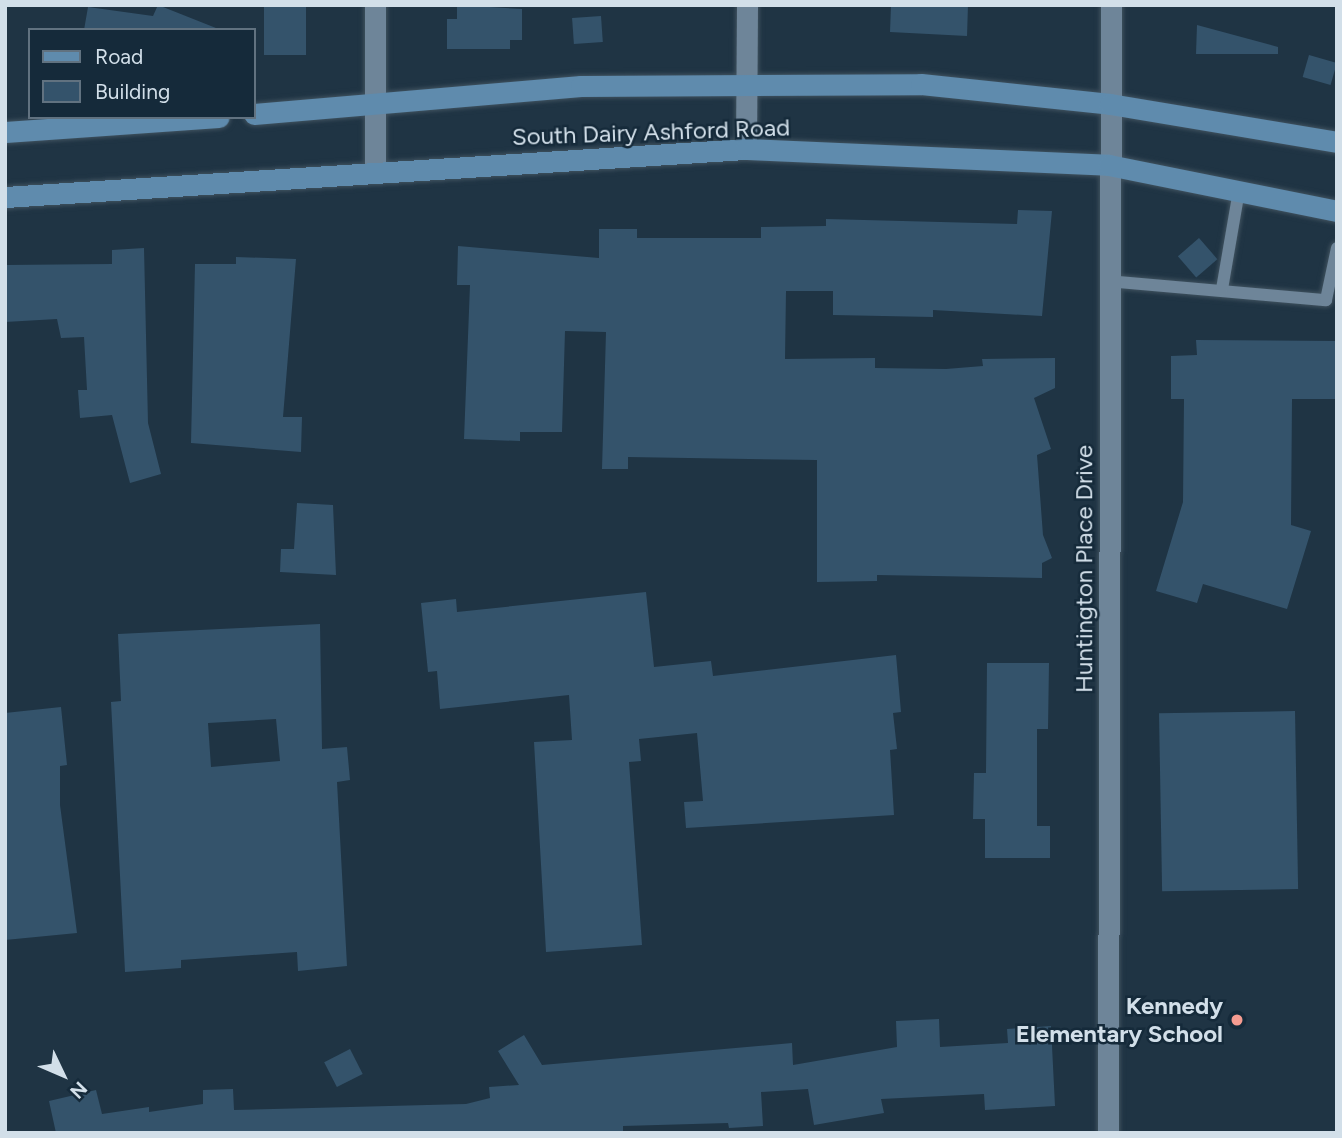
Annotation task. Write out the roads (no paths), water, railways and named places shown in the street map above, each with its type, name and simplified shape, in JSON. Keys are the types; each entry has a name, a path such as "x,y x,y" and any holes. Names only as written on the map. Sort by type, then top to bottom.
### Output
{"main road":[{"name":"South Dairy Ashford Road","path":"256,114 375,101 581,86 921,83 1110,104 1337,142"},
{"path":"5,132 190,119"},
{"name":"South Dairy Ashford Road","path":"5,197 746,149 1109,165 1337,211"}],"street":[{"path":"375,5 375,171"},
{"path":"746,149 747,5"},
{"name":"Huntington Place Drive","path":"1108,1133 1107,281 1111,5"}],"lane":[{"path":"1222,289 1239,191"},
{"path":"1107,281 1326,300 1337,248"}],"place":[{"name":"Kennedy Elementary School","path":"1237,1020"}]}
